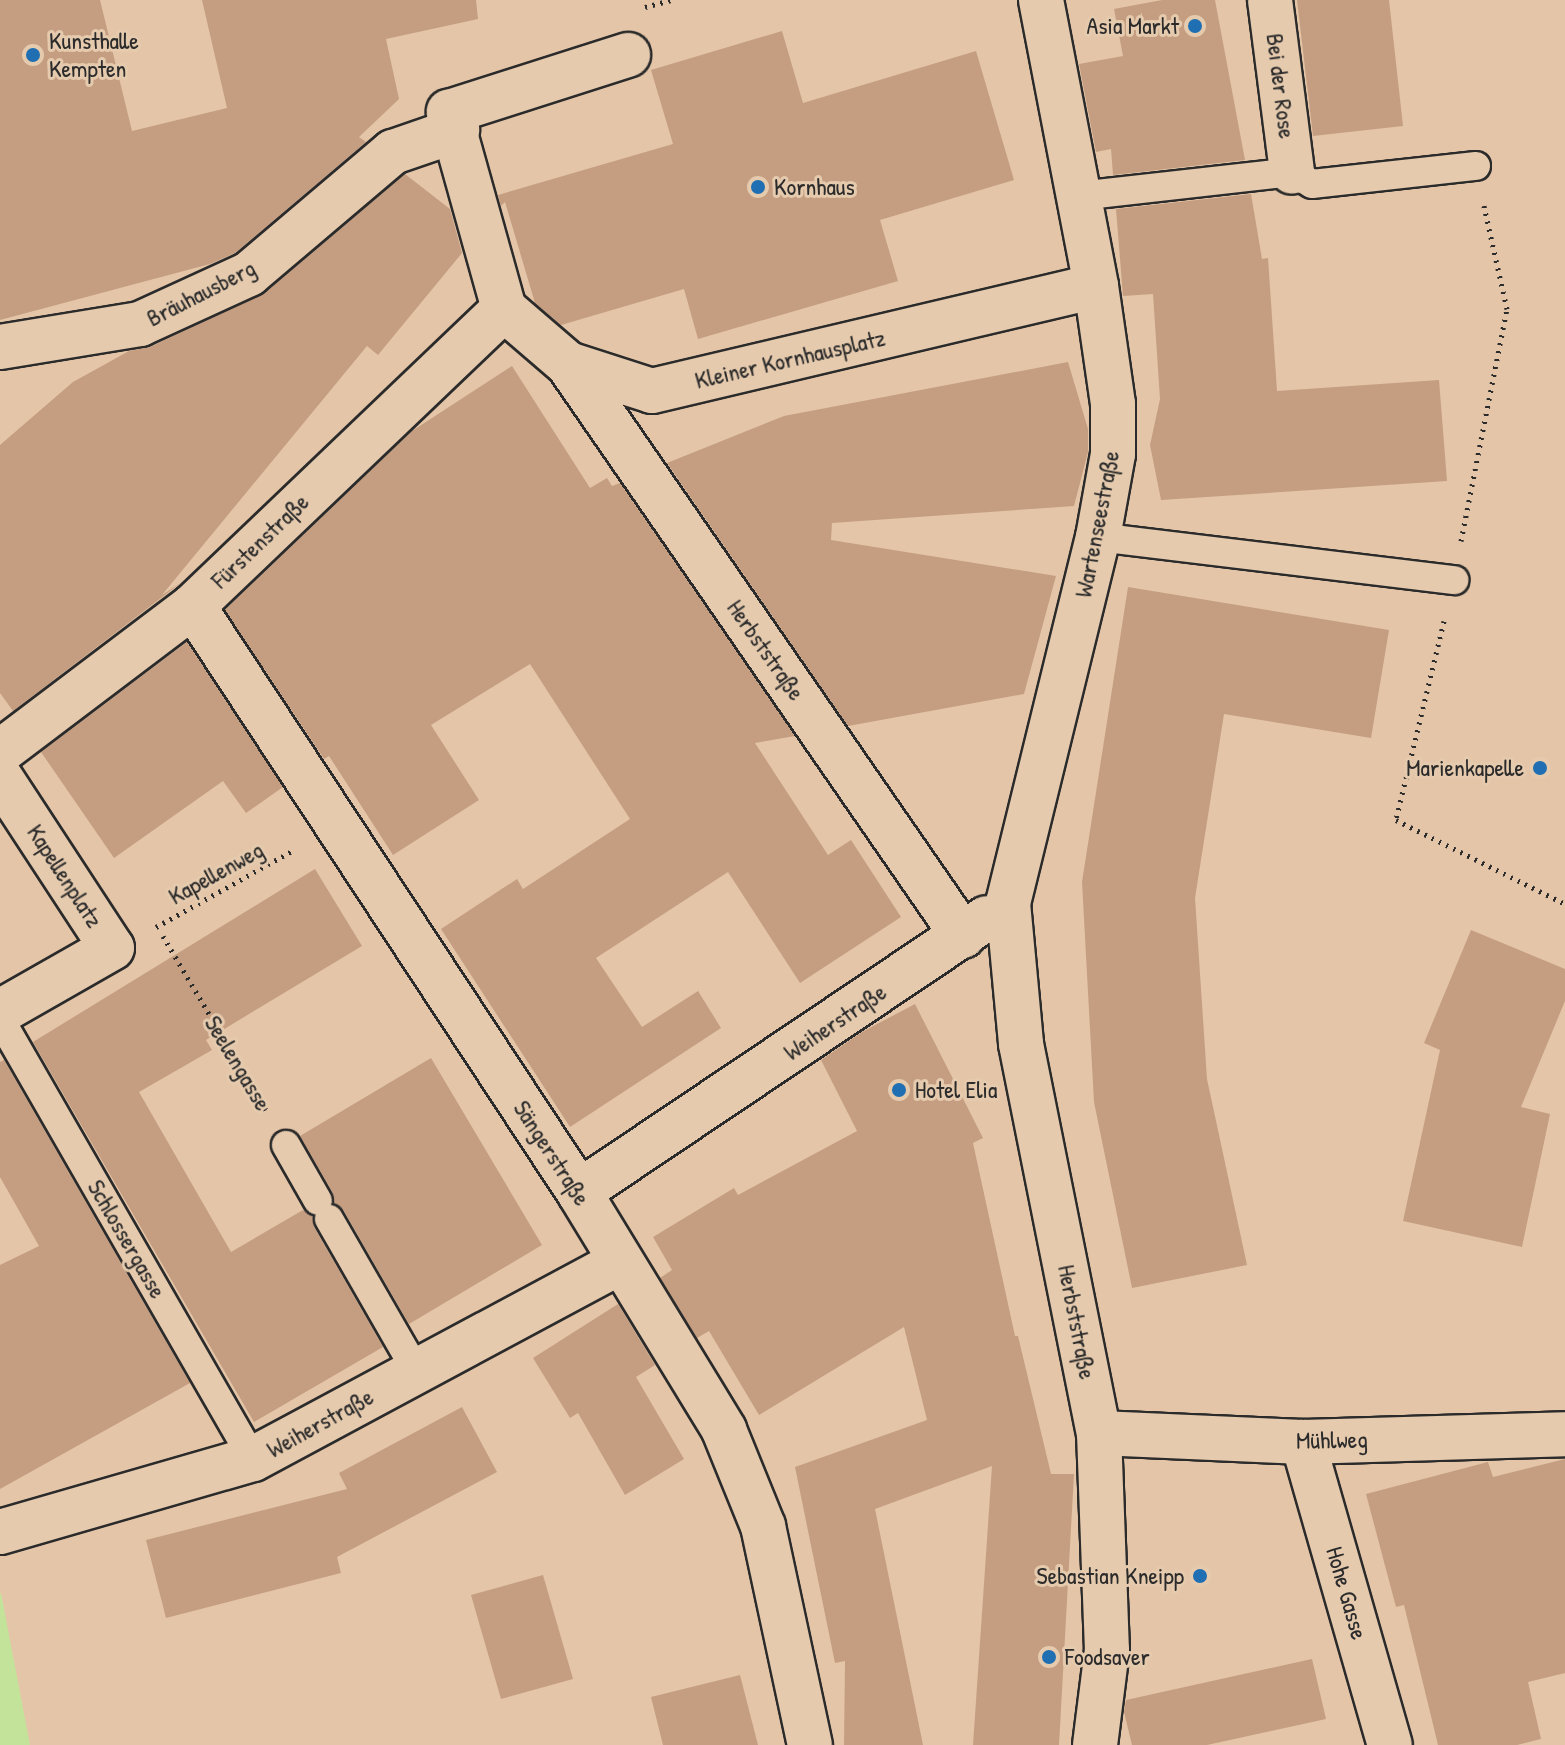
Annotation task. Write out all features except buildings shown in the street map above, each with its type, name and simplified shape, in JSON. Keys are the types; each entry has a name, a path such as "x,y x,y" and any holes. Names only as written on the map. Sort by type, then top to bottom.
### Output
{"street":[{"name":"Wartenseestraße","path":"1008,903 1098,537 1113,454 1113,404 1096,286 1041,0"},
{"name":"Bei der Rose","path":"1270,0 1292,172"},
{"path":"504,309 457,130 449,112 628,55"},
{"name":"Bräuhausberg","path":"0,347 140,324 249,274 393,152 457,130"},
{"name":"Kleiner Kornhausplatz","path":"504,309 568,364 652,391 1096,286"},
{"name":"Fürstenstraße","path":"0,752 193,606 504,309"},
{"name":"Herbststraße","path":"568,364 963,936"},
{"name":"Sängerstraße","path":"193,606 335,826 579,1192 619,1263 724,1430 763,1526 810,1745"},
{"name":"Kapellenplatz","path":"0,777 112,948 0,1012"},
{"name":"Herbststraße","path":"1008,903 1021,1044 1099,1433 1107,1650 1095,1745"},
{"name":"Weiherstraße","path":"579,1192 1008,903"},
{"name":"Weiherstraße","path":"0,1532 253,1459 619,1263"},
{"name":"Mühlweg","path":"1099,1433 1303,1442 1565,1434"},
{"name":"Hohe Gasse","path":"1303,1442 1390,1745"}],"lane":[{"path":"1079,196 1292,172 1312,184 1476,166"},
{"path":"1098,537 1454,580"},
{"name":"Schlossergasse","path":"0,1019 253,1459"},
{"path":"286,1145 416,1370"}],"path":[{"name":"Kapellenweg","path":"112,948 335,826"},
{"name":"Seelengasse","path":"157,926 286,1145"}],"green space":[{"path":"1,1593 30,1745 0,1745"}],"place":[{"name":"Asia Markt","path":"1195,26"},
{"name":"Kunsthalle Kempten","path":"33,55"},
{"name":"Kornhaus","path":"758,187"},
{"name":"Marienkapelle","path":"1540,768"},
{"name":"Hotel Elia","path":"899,1090"},
{"name":"Sebastian Kneipp","path":"1200,1576"},
{"name":"Foodsaver","path":"1049,1657"}]}
